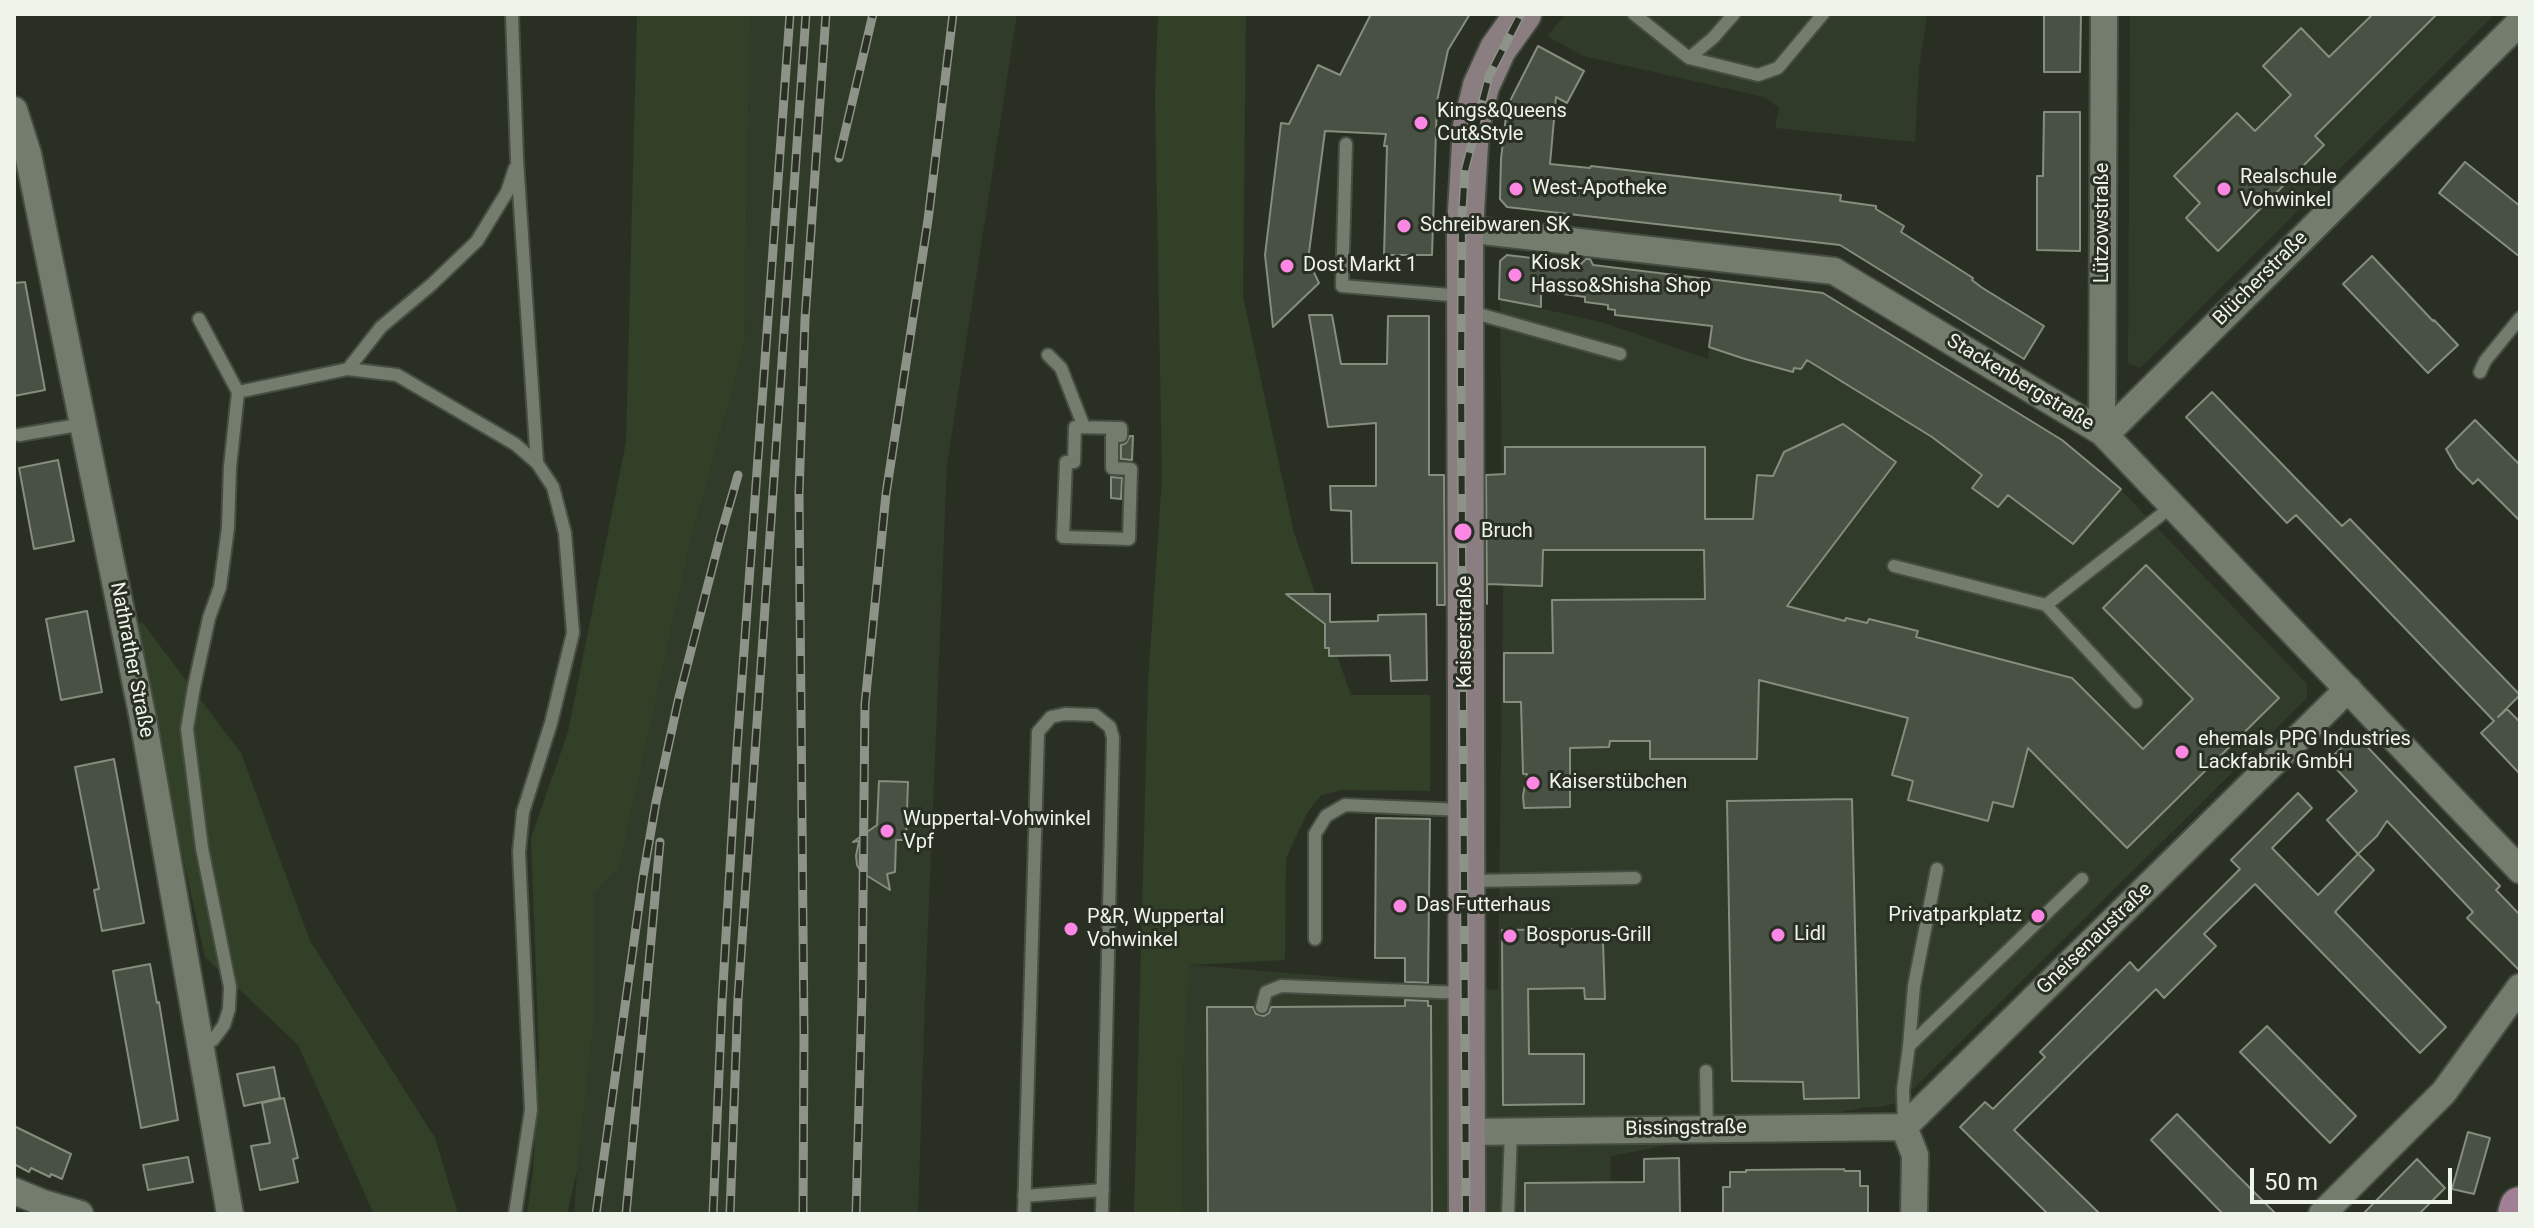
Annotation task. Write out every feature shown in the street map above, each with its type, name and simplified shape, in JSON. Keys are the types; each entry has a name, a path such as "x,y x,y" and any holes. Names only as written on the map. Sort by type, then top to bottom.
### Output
{"main road":[{"name":"Kaiserstraße","path":"1467,1214 1465,229 1471,127 1481,86 1498,49 1523,14"},
{"path":"2518,1214 2520,1207"}],"street":[{"name":"Lützowstraße","path":"2104,14 2104,434"},
{"name":"Blücherstraße","path":"2104,434 2520,22"},
{"name":"Nathrather Straße","path":"14,110 28,154 143,719 200,1044 225,1213"},
{"name":"Stackenbergstraße","path":"1465,229 1834,271 2104,434 2516,862"},
{"name":"Gneisenaustraße","path":"1904,1127 2348,689"},
{"path":"2322,1214 2444,1092 2520,987"},
{"name":"Bissingstraße","path":"1467,1132 1904,1127"},
{"path":"1904,1127 1915,1155 1914,1214"},
{"path":"14,1191 80,1214"}],"lane":[{"path":"512,14 517,160 537,463"},
{"path":"1634,14 1689,58 1758,75 1778,68 1823,14"},
{"path":"1689,58 1713,38 1734,14"},
{"path":"1346,144 1342,286 1465,303 1620,354"},
{"path":"348,369 381,327 477,241 507,192 517,160"},
{"path":"2480,372 2485,361 2520,318"},
{"path":"199,319 238,392 230,467 228,528 220,587 209,618 187,729 202,848 230,987 229,1009 224,1025 213,1040 200,1044"},
{"path":"1048,355 1061,368 1084,427"},
{"path":"238,392 348,369 397,375 515,444 537,463 553,487 565,533 573,633 551,723 523,812 519,852 531,1110 515,1214"},
{"path":"19,435 84,424"},
{"path":"1075,427 1084,427 1121,428 1121,436 1112,436 1112,468 1131,469 1129,539 1063,537 1066,462 1074,462 1075,427"},
{"path":"2046,605 2171,507"},
{"path":"1894,566 2046,605 2136,702"},
{"path":"1024,1214 1038,732 1051,717 1065,714 1095,715 1110,727 1113,738 1102,1214"},
{"path":"1315,939 1315,834 1326,816 1345,805 1466,810"},
{"path":"1904,1127 1903,1090 1914,986 1937,869"},
{"path":"1466,881 1635,878"},
{"path":"1909,1046 2082,879"},
{"path":"1262,1007 1266,992 1281,986 1467,993"},
{"path":"1706,1071 1707,1129"},
{"path":"1508,1214 1511,1131"},
{"path":"1024,1196 1103,1190"}],"shaded area":[{"path":"637,14 750,14 744,347 690,544 619,868 593,894 593,1030 577,1171 567,1214 527,1214 533,1171 539,1057 531,838 568,732 626,442"},
{"path":"750,14 1017,14 947,465 918,1214 574,1214 593,1030 593,894 619,868 690,544 744,347"},
{"path":"1158,14 1246,14 1243,296 1294,533 1351,695 1430,695 1430,791 1342,790 1321,795 1307,813 1286,858 1285,960 1190,965 1184,1052 1182,1214 1134,1214 1148,683 1162,479 1155,95"},
{"path":"1566,14 1927,14 1919,69 1915,142 1775,128 1779,108 1764,97 1583,56 1547,36"},
{"name":"Realschule Vohwinkel","path":"2130,14 2495,14 2140,368 2128,363"},
{"path":"1718,280 1822,292 2063,440 2120,489 2307,684 2307,698 1896,1103 1611,1156 1610,1214 1182,1214 1184,1052 1190,965 1498,990 1503,594 1500,299 1605,323 1708,359"},
{"path":"142,622 241,753 310,941 435,1138 458,1214 374,1214 298,1045 205,957 132,630"}],"building":[{"path":"1371,14 1470,14 1448,50 1437,101 1432,255 1384,255 1386,134 1325,131 1308,260 1319,283 1273,327 1265,255 1281,123 1289,124 1318,65 1340,75"},
{"path":"2044,14 2081,14 2080,72 2044,72"},
{"path":"2373,14 2437,14 2315,136 2324,145 2218,251 2186,218 2200,203 2174,176 2237,113 2255,131 2291,95 2263,66 2301,28 2329,57"},
{"path":"1538,46 1584,71 1567,103 1556,97 1550,164 1841,195 1840,201 1876,206 1876,209 1904,226 1901,232 2044,326 2024,359 1840,245 1507,207 1500,199 1507,107"},
{"path":"2044,112 2080,112 2080,251 2037,250 2037,176 2043,176"},
{"path":"2465,162 2520,206 2520,257 2439,193"},
{"path":"1507,255 1581,264 1590,259 1593,265 1823,293 2062,440 2121,489 2073,544 2008,495 1998,507 1972,488 1982,475 1932,437 1807,360 1801,369 1794,368 1793,372 1745,359 1709,347 1712,326 1615,315 1615,310 1608,309 1608,305 1585,302 1585,297 1541,291 1541,307 1499,299 1500,261"},
{"path":"2372,256 2458,345 2428,373 2343,284"},
{"path":"25,282 45,390 14,396 14,283"},
{"path":"1309,315 1332,315 1341,364 1387,364 1388,316 1429,316 1429,475 1444,475 1445,605 1437,605 1437,563 1352,563 1351,511 1331,510 1330,486 1376,486 1376,423 1328,427"},
{"path":"2212,392 2342,526 2350,519 2520,695 2498,717 2507,709 2520,722 2520,774 2481,733 2494,721 2296,515 2287,523 2186,417"},
{"path":"2475,420 2520,465 2520,521 2478,479 2473,484 2457,468 2446,449"},
{"path":"1843,424 1896,462 1787,606 1845,621 1846,618 1867,623 1869,619 1918,631 1916,637 2072,678 2143,749 2193,699 2103,608 2146,565 2279,698 2127,848 2028,748 2013,807 1993,802 1988,821 1908,800 1913,781 1892,775 1908,718 1759,680 1757,759 1650,759 1650,741 1610,741 1609,747 1570,748 1570,807 1524,808 1527,774 1523,774 1521,702 1504,702 1504,653 1553,653 1552,600 1705,599 1704,550 1543,550 1542,586 1487,584 1487,604 1486,475 1505,474 1505,447 1705,447 1705,519 1753,519 1757,475 1773,476 1784,452"},
{"path":"1133,436 1132,460 1121,459 1121,445"},
{"path":"58,460 74,541 34,549 19,468"},
{"path":"1111,477 1122,478 1121,499 1111,498"},
{"path":"1286,594 1330,594 1330,622 1378,621 1378,615 1426,614 1427,680 1391,681 1390,655 1329,656 1329,648 1325,648 1325,624"},
{"path":"87,611 102,692 61,700 46,619"},
{"path":"2356,735 2500,886 2496,890 2520,915 2520,971 2467,918 2473,912 2387,821 2358,854 2327,820 2357,791 2328,760"},
{"path":"114,759 144,923 102,931 94,890 99,889 75,767"},
{"name":"Wuppertal-Vohwinkel Vpf","path":"879,781 908,782 906,840 896,840 895,872 887,874 890,890 861,872 856,856 859,841 853,842 877,825"},
{"path":"2298,793 2312,808 2272,848 2318,895 2358,854 2374,870 2335,912 2446,1027 2420,1053 2255,884 2204,934 2216,946 2164,998 2156,989 2014,1130 2100,1214 2048,1214 1960,1127 1985,1102 1993,1109 2045,1057 2040,1052 2130,962 2138,971 2240,869 2231,860"},
{"path":"1852,799 1859,1098 1804,1099 1803,1082 1732,1081 1727,801"},
{"path":"1376,818 1430,819 1428,983 1405,982 1405,958 1375,958"},
{"path":"1593,929 1593,942 1603,942 1605,999 1585,999 1584,988 1528,989 1529,1054 1584,1054 1584,1104 1503,1105 1502,930"},
{"path":"150,964 178,1120 141,1128 113,971"},
{"path":"1405,1000 1428,1001 1428,1006 1431,1006 1432,1214 1208,1214 1207,1007 1253,1007 1256,1014 1264,1016 1271,1007 1405,1006"},
{"path":"2267,1026 2356,1116 2330,1143 2240,1052"},
{"path":"274,1067 280,1098 244,1106 237,1074"},
{"path":"284,1098 298,1158 293,1159 298,1182 260,1190 251,1146 270,1143 262,1103"},
{"path":"2177,1114 2276,1214 2223,1214 2151,1140"},
{"path":"14,1126 71,1154 62,1179 31,1168 29,1172 14,1164"},
{"path":"2468,1132 2490,1138 2474,1194 2452,1189"},
{"path":"188,1157 193,1182 148,1190 143,1165"},
{"path":"1679,1158 1680,1214 1525,1214 1525,1183 1644,1182 1644,1159"},
{"path":"2417,1159 2445,1188 2419,1214 2363,1214"},
{"path":"1860,1171 1860,1186 1868,1186 1868,1214 1723,1214 1723,1187 1730,1187 1730,1172"}],"railway":[{"path":"713,1214 737,748 790,14"},
{"path":"730,1214 738,998 806,14"},
{"path":"803,1214 799,493 805,319 826,14"},
{"path":"839,158 873,14"},
{"path":"856,1214 865,704 886,494 928,220 953,14"},
{"path":"1466,1214 1462,217 1465,170 1489,76 1521,14"},
{"path":"596,1214 656,802 679,697 738,475"},
{"path":"626,1214 660,842"}],"place":[{"name":"Kings&Queens Cut&Style","path":"1421,123"},
{"name":"West-Apotheke","path":"1516,189"},
{"name":"Realschule Vohwinkel","path":"2224,189"},
{"name":"Schreibwaren SK","path":"1404,226"},
{"name":"Dost Markt 1","path":"1287,266"},
{"name":"Kiosk Hasso&Shisha Shop","path":"1515,275"},
{"name":"Bruch","path":"1463,532"},
{"name":"ehemals PPG Industries Lackfabrik GmbH","path":"2182,752"},
{"name":"Kaiserstübchen","path":"1533,783"},
{"name":"Wuppertal-Vohwinkel Vpf","path":"887,831"},
{"name":"Das Futterhaus","path":"1400,906"},
{"name":"Privatparkplatz","path":"2038,916"},
{"name":"P&R, Wuppertal Vohwinkel","path":"1071,929"},
{"name":"Lidl","path":"1778,935"},
{"name":"Bosporus-Grill","path":"1510,936"}]}
